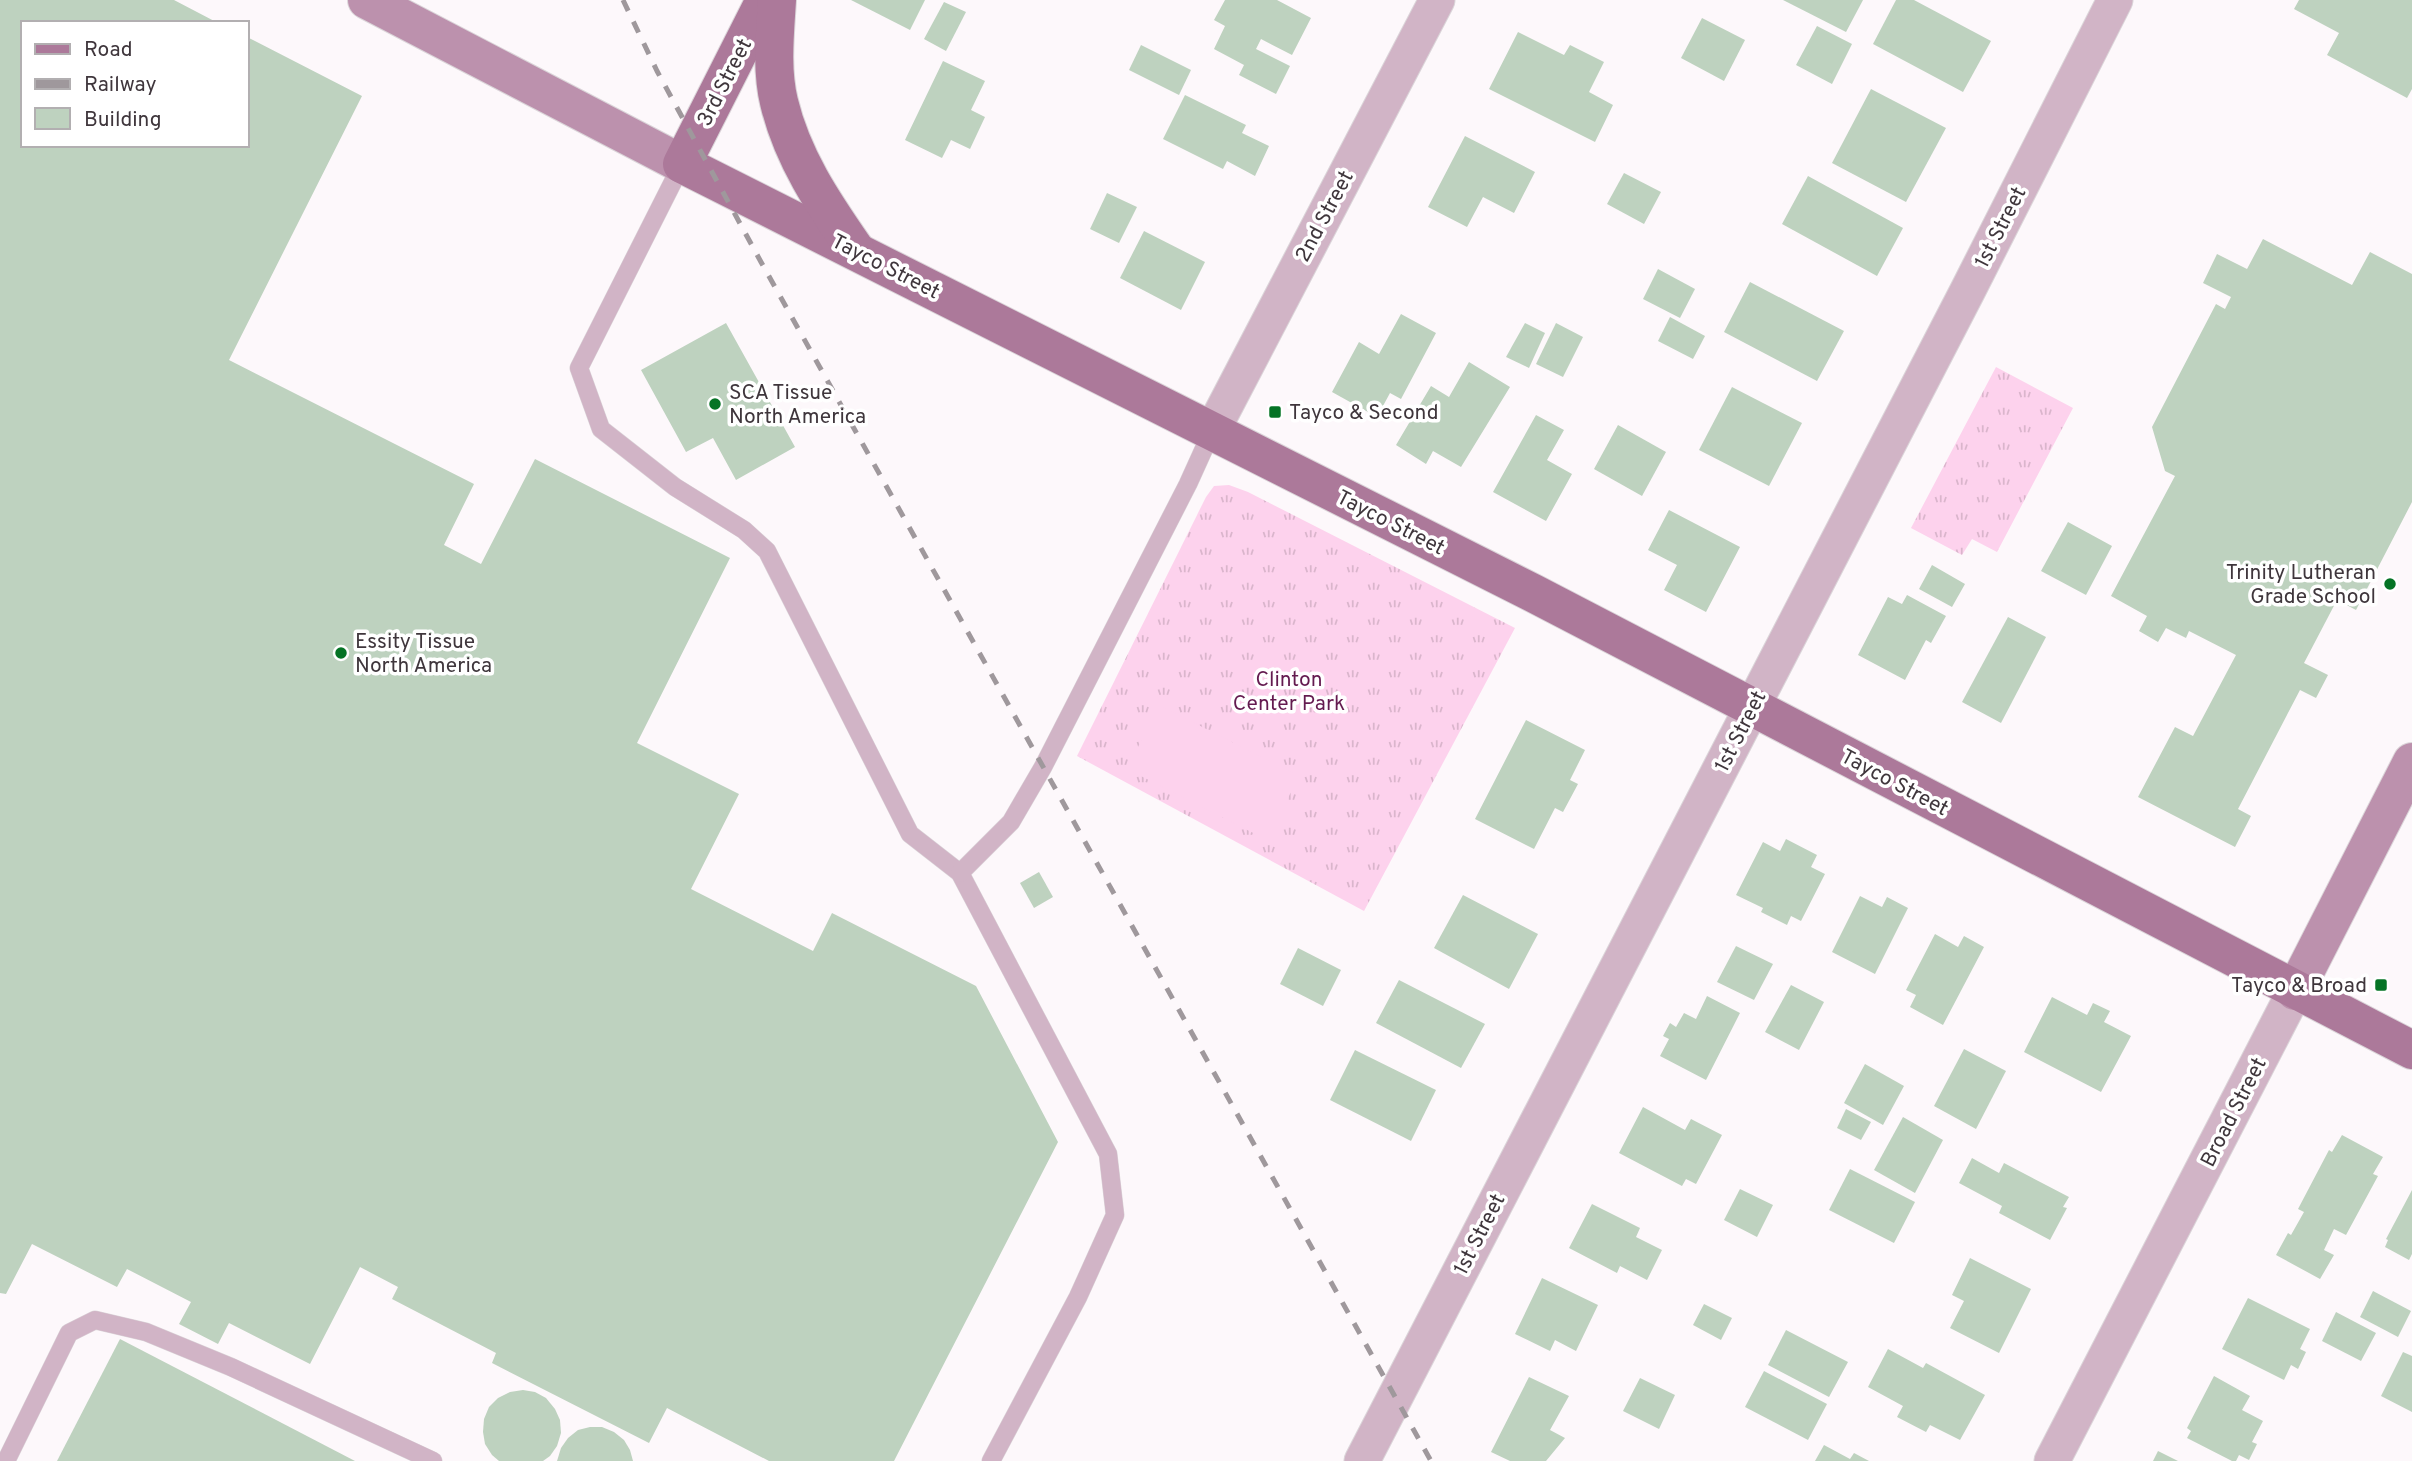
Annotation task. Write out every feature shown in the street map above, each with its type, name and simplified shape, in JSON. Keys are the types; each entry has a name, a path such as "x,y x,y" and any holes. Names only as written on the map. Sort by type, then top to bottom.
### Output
{"main road":[{"name":"3rd Street","path":"682,164 765,0"},
{"path":"778,0 774,48 779,100 794,148 818,195 857,251"},
{"name":"Tayco Street","path":"682,164 1534,593 2412,1050"}],"street":[{"name":"Tayco Street","path":"367,0 682,164"},
{"name":"2nd Street","path":"1212,431 1437,0"},
{"name":"1st Street","path":"1362,1461 2115,0"},
{"name":"Broad Street","path":"2052,1461 2412,762"}],"lane":[{"path":"682,164 579,368 601,429 675,487 744,530 767,551 910,834 960,873 1108,1154 1115,1215 1078,1297 991,1461"},
{"path":"960,873 1011,822 1043,767 1188,484 1212,431"},
{"path":"6,1461 69,1332 95,1320 146,1332 231,1367 433,1461"}],"green space":[{"path":"1996,367 2073,408 1997,552 1972,539 1962,555 1911,528"},
{"name":"Clinton Center Park","path":"1229,485 1248,492 1515,628 1364,911 1077,756 1206,497 1214,486"},
{"path":"1159,705 1299,776 1267,840 1127,769"}],"building":[{"name":"Essity Tissue North America","path":"0,0 174,0 214,21 21,21 21,147 248,147 248,38 362,96 229,360 474,484 444,545 481,564 535,459 730,558 637,743 739,794 691,889 813,951 832,913 976,986 1058,1142 894,1461 769,1461 667,1408 649,1443 492,1363 496,1353 392,1299 398,1287 360,1267 310,1364 229,1323 218,1344 179,1324 191,1302 127,1269 117,1287 32,1244 6,1294 0,1293"},
{"path":"851,0 925,0 910,30"},
{"path":"1225,0 1277,0 1311,18 1292,55 1261,39 1256,49 1290,66 1276,94 1239,75 1244,65 1214,49 1225,26 1214,20"},
{"path":"1783,0 1863,0 1846,32"},
{"path":"1896,0 1914,0 1991,41 1963,92 1873,44"},
{"path":"2299,0 2412,0 2412,89 2407,98 2327,55 2339,33 2294,9"},
{"path":"944,2 966,12 946,51 924,39"},
{"path":"1702,18 1745,40 1724,81 1681,58"},
{"path":"1817,26 1852,44 1832,84 1796,65"},
{"path":"1518,32 1564,55 1570,45 1604,62 1589,92 1613,105 1595,142 1489,89"},
{"path":"1141,45 1191,70 1179,95 1129,70"},
{"path":"943,61 985,81 971,110 985,117 970,149 951,140 942,158 905,140"},
{"path":"1871,89 1946,128 1906,202 1832,163"},
{"path":"1185,95 1246,125 1242,133 1269,146 1255,176 1227,161 1223,169 1163,139"},
{"path":"1465,136 1535,172 1514,213 1483,197 1467,227 1428,207"},
{"path":"1624,173 1661,192 1644,224 1607,204"},
{"path":"1808,176 1903,228 1877,276 1782,224"},
{"path":"1107,193 1137,207 1119,243 1090,229"},
{"path":"1144,231 1205,262 1181,310 1120,278"},
{"path":"2263,239 2352,285 2370,252 2412,274 2412,502 2356,610 2337,600 2304,663 2328,675 2316,698 2300,690 2238,809 2251,816 2235,847 2138,797 2175,727 2193,736 2236,655 2189,631 2186,638 2166,628 2158,642 2139,631 2147,616 2111,596 2175,476 2165,471 2152,427 2216,304 2225,309 2231,297 2203,283 2217,254 2247,269"},
{"path":"1658,269 1695,289 1680,318 1643,299"},
{"path":"1750,282 1844,331 1817,381 1724,332"},
{"path":"1401,314 1436,333 1401,399 1390,393 1377,417 1332,392 1359,342 1379,354"},
{"path":"1670,317 1705,336 1693,359 1658,341"},
{"name":"SCA Tissue North America","path":"726,323 795,447 736,480 713,438 686,452 641,370"},
{"path":"1525,323 1545,333 1529,368 1506,357"},
{"path":"1556,323 1583,337 1563,377 1536,364"},
{"path":"1469,362 1510,387 1461,467 1433,451 1426,464 1396,445 1431,386 1449,397"},
{"path":"1732,387 1802,423 1769,486 1699,450"},
{"path":"1536,415 1564,430 1547,460 1572,474 1546,521 1493,492"},
{"path":"1618,425 1666,452 1642,496 1594,469"},
{"path":"1669,510 1740,547 1706,612 1664,590 1677,565 1648,550"},
{"path":"2068,522 2112,546 2086,595 2041,571"},
{"path":"1932,565 1965,584 1952,607 1919,589"},
{"path":"1907,595 1946,616 1931,643 1926,640 1905,680 1858,655 1888,597 1902,604"},
{"path":"2008,617 2046,637 2001,723 1962,702"},
{"path":"1526,720 1585,750 1570,780 1578,784 1563,812 1555,808 1534,849 1475,819"},
{"path":"1786,839 1817,855 1811,867 1825,874 1801,921 1791,916 1787,925 1761,912 1763,908 1736,895 1763,842 1780,851"},
{"path":"1039,872 1053,897 1034,908 1020,883"},
{"path":"1463,895 1538,934 1509,989 1434,948"},
{"path":"1860,896 1882,907 1887,897 1908,908 1875,974 1832,952"},
{"path":"1935,934 1958,947 1964,936 1984,947 1943,1025 1910,1007 1916,995 1906,990"},
{"path":"1736,946 1773,964 1754,1000 1717,982"},
{"path":"1298,948 1341,970 1323,1006 1280,984"},
{"path":"1399,980 1485,1024 1461,1068 1376,1023"},
{"path":"1791,985 1824,1002 1799,1050 1765,1032"},
{"path":"1707,996 1740,1013 1706,1080 1660,1056 1669,1039 1663,1036 1670,1023 1676,1027 1684,1013 1696,1019"},
{"path":"2052,997 2087,1015 2093,1003 2110,1011 2104,1022 2131,1036 2101,1092 2024,1052"},
{"path":"1964,1049 2006,1071 1976,1129 1934,1106"},
{"path":"1355,1050 1436,1090 1411,1141 1330,1100"},
{"path":"1865,1064 1904,1086 1883,1125 1844,1103"},
{"path":"1643,1107 1685,1130 1691,1119 1722,1135 1696,1184 1686,1179 1682,1186 1619,1153"},
{"path":"1846,1109 1871,1122 1861,1140 1837,1128"},
{"path":"1903,1117 1943,1140 1915,1193 1874,1170"},
{"path":"2342,1135 2383,1157 2373,1174 2378,1176 2346,1235 2334,1229 2324,1250 2334,1255 2320,1279 2276,1255 2304,1212 2298,1209 2329,1150 2332,1152"},
{"path":"1972,1158 1999,1173 2004,1163 2069,1197 2063,1207 2067,1208 2050,1240 1999,1213 2002,1206 1959,1183"},
{"path":"1850,1169 1915,1202 1894,1243 1829,1210"},
{"path":"1740,1189 1773,1205 1757,1237 1724,1220"},
{"path":"2412,1190 2412,1254 2409,1260 2385,1247 2388,1240 2386,1239"},
{"path":"1592,1204 1640,1228 1636,1237 1662,1250 1647,1280 1620,1266 1617,1273 1569,1248"},
{"path":"1970,1258 2031,1289 1999,1353 1950,1328 1964,1301 1952,1295"},
{"path":"1542,1278 1598,1305 1576,1351 1555,1340 1550,1351 1515,1334"},
{"path":"2373,1291 2411,1311 2398,1337 2360,1317"},
{"path":"2248,1298 2310,1329 2300,1349 2306,1352 2298,1369 2291,1365 2284,1380 2222,1349"},
{"path":"1704,1304 1732,1318 1721,1340 1693,1325"},
{"path":"2336,1312 2376,1333 2361,1361 2322,1341"},
{"path":"1786,1330 1848,1362 1829,1397 1768,1365"},
{"path":"120,1339 355,1461 57,1461"},
{"path":"1888,1349 1923,1368 1926,1363 1985,1395 1960,1440 1930,1425 1926,1432 1897,1417 1903,1406 1868,1387"},
{"path":"2403,1352 2412,1356 2412,1412 2381,1396"},
{"path":"1764,1371 1827,1404 1808,1440 1745,1407"},
{"path":"2214,1376 2250,1396 2242,1410 2263,1421 2252,1442 2257,1444 2249,1460 2239,1455 2236,1461 2232,1461 2187,1438 2191,1431 2187,1428"},
{"path":"1529,1377 1569,1396 1550,1430 1565,1438 1546,1461 1510,1461 1491,1452"},
{"path":"1640,1378 1675,1395 1659,1429 1623,1411"},
{"path":"523,1390 546,1398 555,1409 560,1420 561,1433 557,1446 543,1461 499,1461 485,1444 484,1419 489,1407 498,1398"},
{"path":"602,1427 614,1432 624,1440 633,1461 557,1461 568,1438 578,1430"},
{"path":"1824,1445 1850,1459 1854,1453 1869,1461 1815,1461"},
{"path":"2158,1451 2178,1461 2153,1461"}],"railway":[{"path":"623,0 657,71 761,262 1431,1461"}],"place":[{"name":"SCA Tissue North America","path":"715,404"},
{"name":"Tayco & Second","path":"1275,412"},
{"name":"Trinity Lutheran Grade School","path":"2390,584"},
{"name":"Essity Tissue North America","path":"341,653"},
{"name":"Tayco & Broad","path":"2381,985"}]}
